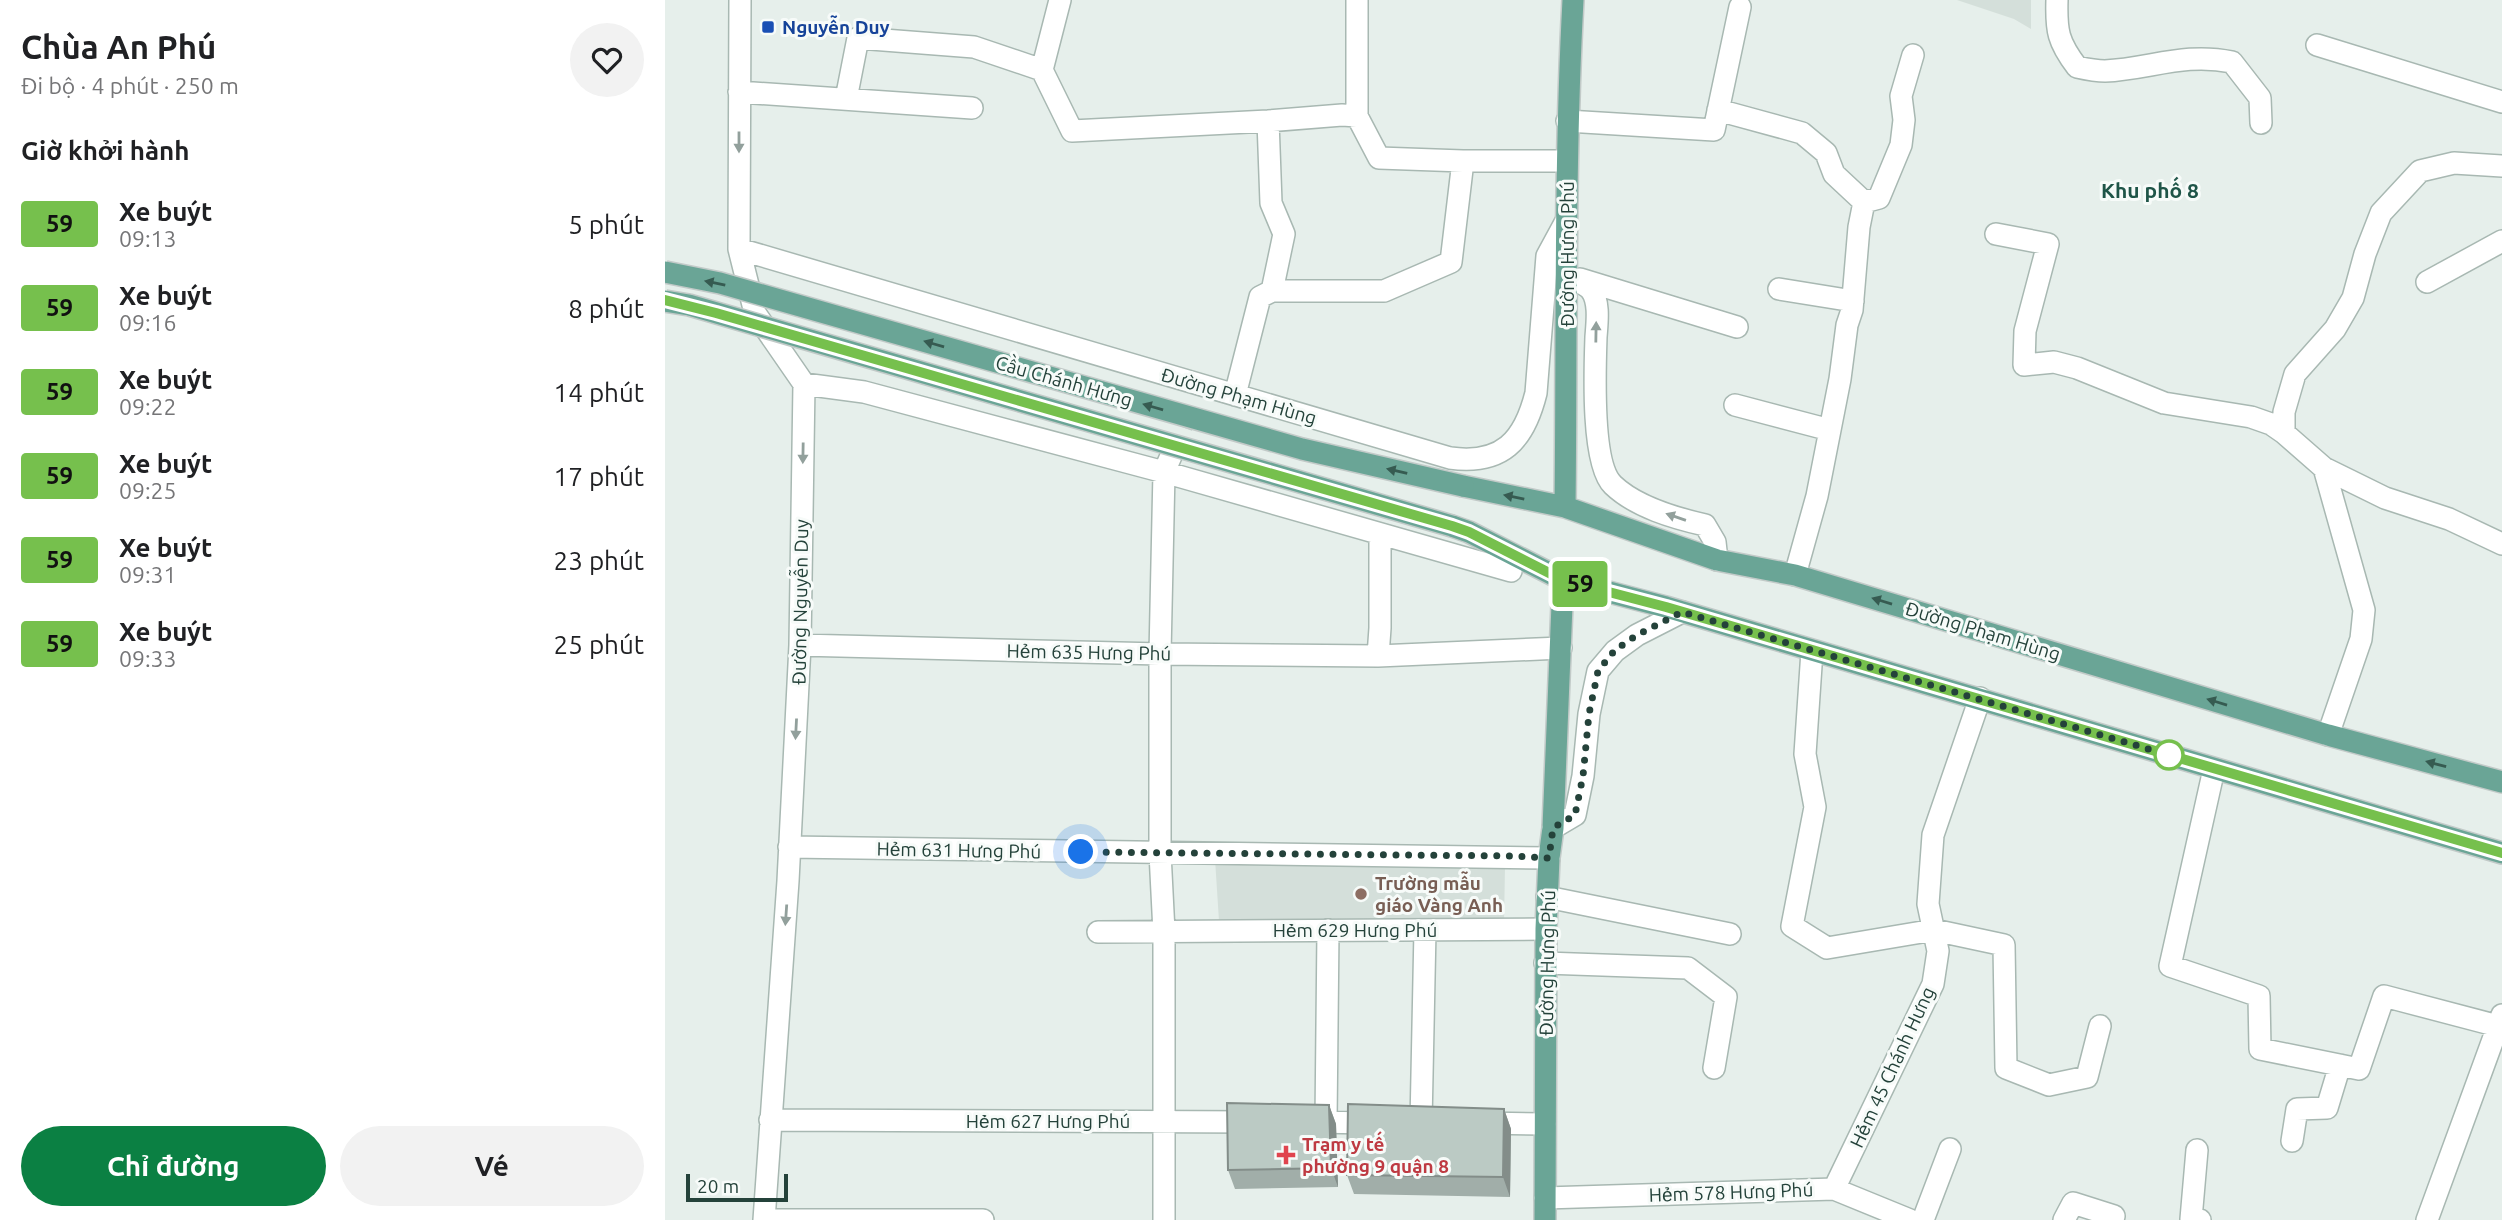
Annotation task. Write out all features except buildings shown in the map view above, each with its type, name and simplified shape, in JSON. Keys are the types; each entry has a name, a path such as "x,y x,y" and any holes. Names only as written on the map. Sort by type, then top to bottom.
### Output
{"main road":[{"name":"Đường Hưng Phú","path":"1565,507 1568,276 1566,161 1573,0"},
{"name":"Cầu Chánh Hưng","path":"665,272 733,287 1302,449 1463,486"},
{"name":"Cầu Chánh Hưng","path":"665,301 689,305 1452,526 1563,580"},
{"name":"Đường Phạm Hùng","path":"1463,486 1565,507 1717,560 1795,575 2328,735 2502,782"},
{"name":"Đường Hưng Phú","path":"1545,1220 1545,963 1563,580"},
{"path":"1563,580 1980,698 2502,853"}],"street":[{"path":"740,0 739,250 755,313 804,384 865,392 1168,464 1380,535 1511,571"},
{"path":"1060,0 1042,70 1072,131 1357,116"},
{"path":"1357,0 1357,116 1378,158 1566,161"},
{"path":"2057,0 2058,31 2062,47 2077,67 2103,71 2210,57 2232,62 2260,98 2261,123"},
{"path":"1567,121 1714,130 1739,7"},
{"path":"846,99 858,38 974,47 1042,70"},
{"path":"2317,45 2502,102"},
{"path":"1718,110 1802,134 1826,153 1833,174 1858,196 1879,198 1901,145 1904,120 1901,96 1913,55"},
{"path":"739,92 972,108"},
{"path":"1268,121 1271,203 1284,234 1272,291"},
{"path":"1234,395 1260,297 1272,291 1384,291 1451,262 1463,161"},
{"path":"2284,433 2284,412 2295,374 2335,329 2353,298 2365,254 2381,213 2420,171 2454,163 2502,166"},
{"path":"1795,575 1817,496 1853,302 1859,227 1858,196"},
{"name":"Đường Phạm Hùng","path":"739,250 1450,458 1465,460 1499,453 1516,441 1532,411 1536,393 1547,256 1566,221"},
{"path":"1996,234 2048,244 2025,331 2024,365 2054,362 2077,368 2164,403 2251,417 2271,424 2324,468 2385,498 2449,519 2502,544"},
{"path":"2427,282 2502,241"},
{"path":"1568,276 1737,327"},
{"path":"1568,276 1591,290 1597,306 1594,403 1602,461 1611,483 1641,503 1681,520 1705,524 1715,542 1717,560"},
{"path":"1779,289 1853,302"},
{"name":"Đường Nguyễn Duy","path":"764,1220 800,645 804,384"},
{"path":"1190,406 1197,384"},
{"path":"1735,405 1830,430"},
{"path":"1164,1220 1160,654 1168,464"},
{"path":"2324,468 2364,610 2361,639 2328,735"},
{"path":"1378,656 1380,535"},
{"path":"1553,828 1575,815 1583,776 1589,714 1598,671 1615,650 1682,612"},
{"name":"Hẻm 635 Hưng Phú","path":"800,645 1160,654 1378,656 1561,648"},
{"path":"1812,651 1805,754 1815,807 1792,926 1827,948 1934,930 2004,945 2006,1068 2049,1085 2087,1077 2100,1026"},
{"name":"Hẻm 45 Chánh Hưng","path":"1834,1189 1933,984 1938,951 1928,904 1933,835 1980,698"},
{"path":"2214,769 2171,966 2259,996 2260,1049 2359,1069 2384,996 2500,1023 2427,1220"},
{"name":"Hẻm 631 Hưng Phú","path":"789,847 1549,858"},
{"path":"1548,897 1730,934"},
{"name":"Hẻm 629 Hưng Phú","path":"1098,932 1546,929"},
{"path":"1326,1122 1328,930"},
{"name":"Hẻm 627 Hưng Phú","path":"770,1120 1428,1123 1425,930"},
{"path":"1545,963 1688,968 1726,997 1714,1068"},
{"path":"2292,1141 2297,1109 2327,1108 2340,1065"},
{"path":"1463,1123 1545,1124"},
{"path":"1923,1220 1950,1149"},
{"path":"2197,1150 2191,1219 2200,1220"},
{"name":"Hẻm 578 Hưng Phú","path":"1545,1198 1834,1189 1879,1214 1910,1220"},
{"path":"2064,1220 2073,1203 2114,1216"},
{"path":"764,1220 983,1220"}],"shaded area":[{"path":"1957,0 2031,0 2031,29 2014,19"},
{"name":"Trường mẫu giáo Vàng Anh","path":"1215,859 1505,866 1504,923 1219,921"}],"tunnel":[{"path":"1171,456 1190,406"}],"bus line":[{"name":"59","path":"665,300 1452,526 1563,580 1980,698 2502,853"}],"place":[{"name":"Nguyễn Duy","path":"768,27"},
{"name":"Trường mẫu giáo Vàng Anh","path":"1361,894"},
{"name":"Trạm y tế phường 9 quận 8","path":"1286,1155"}],"district":[{"name":"Khu phố 8","path":"2150,191"}],"route":[{"path":"1081,852 1549,858 1553,828 1575,815 1583,776 1589,714 1598,671 1615,650 1637,635 1682,612 2169,755"}]}
